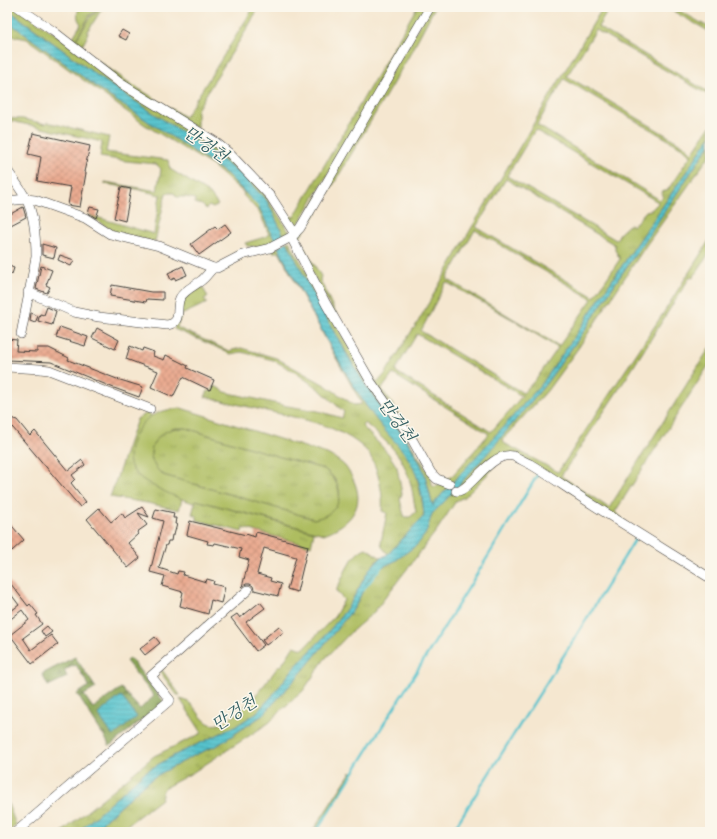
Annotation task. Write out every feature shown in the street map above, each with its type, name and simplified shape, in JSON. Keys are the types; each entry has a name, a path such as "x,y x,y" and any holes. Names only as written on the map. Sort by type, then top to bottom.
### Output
{"street":[{"path":"18,7 53,31 120,83 214,141 229,153 271,197 330,311 371,382 413,441 431,473 437,479 459,492 464,490 482,471 498,460 504,457 515,457 538,469 631,530 710,578"},
{"path":"7,201 26,199 35,200 85,218 110,234 159,246 213,268 217,268 242,255 270,248 291,237 300,228 430,7"},
{"path":"7,170 30,207 36,245 36,257 21,334"},
{"path":"28,292 74,312 99,317 167,326 174,324 177,320 180,297 203,280 213,268"},
{"path":"7,367 40,368 49,370 150,409"},
{"path":"16,832 170,700 151,676 248,590"}],"green space":[{"path":"7,7 16,7 196,131 256,181 290,233 285,238 267,201 243,176 203,146 106,82 10,11"},
{"path":"80,7 98,7 95,12 90,15 73,44 70,42 81,24 78,16"},
{"path":"99,7 103,7 88,31 87,37 80,50 75,44 76,40 91,16 96,13"},
{"path":"254,7 259,7 197,110 197,129 134,90 93,57 131,84 185,117"},
{"path":"417,7 426,7 298,225 294,227 287,215 294,217"},
{"path":"430,7 435,7 409,56 319,209 300,237 300,241 321,276 320,280 339,320 347,330 356,349 377,383 385,374 415,327 472,227 603,7 610,7 598,27 710,93 710,96 596,30 567,76 686,147 692,153 710,126 710,137 541,385 452,484 438,478 433,473 413,439 362,365 294,240 294,237","holes":["564,79 684,149 691,155 667,191 663,191 663,197 660,200 537,125","535,130 658,202 651,210 646,211 633,226 630,224 620,233 616,240 507,176","506,179 615,245 615,250 620,259 594,297 476,227","475,230 592,299 559,346 447,279","446,282 515,321 558,348 537,378 523,393 421,331","417,334 522,396 491,432 395,371","393,374 489,434 453,475 447,479 440,476 431,467 415,438 382,389"]},
{"path":"666,7 673,7 710,28 710,32"},
{"path":"7,21 109,96 227,174 259,207 276,243 259,247 247,246 245,243 265,237 269,234 259,212 243,195 244,193 213,166 145,125 27,39 7,35"},
{"path":"7,118 23,119 46,124 47,122 109,137 106,152 168,160 170,169 210,194 218,205 213,208 209,206 206,209 202,205 195,203 195,199 177,197 174,193 166,193 155,242 115,233 89,215 154,234 160,195 132,188 105,184 105,182 157,191 161,169 156,164 100,157 102,142 7,120"},
{"path":"710,144 710,155 645,247 579,347 547,391 503,439 504,443 558,472 664,312 710,239 710,252 693,278 690,277 627,377 561,476 609,508 710,347 710,363 615,512 628,524 510,454 457,488 545,385 585,330"},
{"path":"289,241 326,306 323,308 325,312 328,311 377,393 431,476 432,485 434,487 440,484 449,487 435,502 433,507 421,464 410,446 362,379 319,306 287,242"},
{"path":"278,247 311,311 361,398 375,418 399,445 410,460 416,472 424,516 388,554 382,547 381,542 387,513 382,511 382,496 379,479 370,455 366,450 345,435 333,429 309,421 205,397 208,391 212,391 215,386 225,392 287,406 318,411 342,418 344,412 321,391 295,372 273,360 242,352 230,354 174,329 181,301 200,283 208,297 204,299 207,303 181,315 178,328 229,351 241,348 276,358 325,385 354,405 362,404 336,358 279,252 273,252 272,250","holes":["365,423 394,450 403,463 410,480 416,512 410,517 405,517 403,512 400,499 402,494 397,467 388,453 362,426"]},
{"path":"181,408 327,454 341,462 349,472 357,489 357,506 353,514 341,526 324,534 196,500 194,503 179,498 152,485 137,475 133,470 129,456 132,441 140,426 151,416","holes":["175,428 186,428 324,469 337,483 339,491 337,505 332,511 324,516 314,519 163,475 152,461 152,448 155,441 166,431"]},
{"path":"149,412 151,416 147,419 132,469 142,479 182,499 179,510 110,497 137,419"},
{"path":"175,428 186,428 324,469 334,479 337,485 339,491 338,504 335,510 327,516 314,519 163,475 152,461 152,448 155,441 160,436 166,431"},
{"path":"501,459 466,496 456,501 437,530 374,612 351,632 324,660 303,691 270,722 192,773 166,787 163,790 161,799 118,832 92,832 154,777 197,754 218,745 263,715 301,673 355,607 367,582 375,572 395,561 418,544 432,514 454,491"},
{"path":"196,500 314,532 311,546 243,528 242,532 197,520 197,516 192,514"},
{"path":"366,548 381,558 375,562 350,604 339,619 293,669 272,696 256,713 236,726 175,755 145,772 78,832 62,832 154,756 202,733 180,699 185,700 193,706 208,723 216,725 226,721 247,704 258,693 279,665 281,666 294,646 303,649 335,616 344,600 336,591 352,560"},
{"path":"75,657 96,688 84,695 93,708 121,688 140,709 154,696 126,661 130,658 164,702 110,746 77,694 89,686 76,665 64,670 67,677 48,686 42,674"},
{"path":"162,670 180,695 177,695 161,673"},
{"path":"351,772 353,772 315,832 312,832"},
{"path":"7,801 16,825 8,832 7,823 10,821 7,813"}],"water":[{"path":"7,9 106,82 203,146 243,176 267,201 285,238 276,243 259,207 227,174 109,96 7,21"},
{"path":"710,137 710,144 585,330 545,385 494,446 432,514 426,533 418,544 395,561 375,572 367,582 355,607 301,673 263,715 218,745 197,754 154,777 92,832 78,832 145,772 175,755 236,726 256,713 272,696 293,669 339,619 350,604 370,568 388,554 424,516 419,482 410,461 366,406 307,304 278,247 287,242 341,345 361,378 414,452 424,473 433,506 541,385"},
{"path":"121,696 137,717 113,736 98,714"}],"building":[{"path":"122,30 129,34 126,40 118,36"},
{"path":"33,133 90,146 84,172 86,173 80,207 68,205 71,187 37,181 41,157 28,154"},
{"path":"121,187 131,189 125,221 114,218"},
{"path":"23,207 26,217 7,227 7,216"},
{"path":"90,207 99,209 96,218 88,213"},
{"path":"225,224 231,232 199,255 191,244 215,226 218,229"},
{"path":"42,244 56,248 54,258 42,255"},
{"path":"60,255 74,260 71,266 58,260"},
{"path":"7,265 14,268 12,274 7,271"},
{"path":"41,266 52,270 46,285 50,287 47,293 36,289"},
{"path":"183,266 187,275 171,280 168,273"},
{"path":"112,285 151,292 163,292 163,300 147,299 146,302 110,296"},
{"path":"47,307 56,311 52,325 38,321 40,314 44,315"},
{"path":"31,313 38,316 35,323 30,321"},
{"path":"60,327 88,337 85,346 56,337"},
{"path":"97,328 119,340 115,349 92,338"},
{"path":"7,339 17,340 16,351 37,352 37,348 49,348 69,358 68,360 117,379 143,387 139,397 51,362 7,360"},
{"path":"130,346 142,351 143,348 154,352 153,356 164,360 166,355 188,366 187,368 214,380 210,390 183,377 173,397 151,387 158,371 126,359"},
{"path":"7,417 17,420 30,436 35,431 68,471 82,460 85,465 72,475 75,479 71,483 86,502 80,507 7,421"},
{"path":"142,507 149,517 138,513 147,525 137,532 138,534 128,543 140,558 128,568 87,519 99,508 111,522 122,513 125,518"},
{"path":"156,509 174,513 173,518 176,518 175,524 177,524 171,541 168,541 166,545 159,568 177,574 178,571 184,572 183,575 206,582 207,579 214,581 213,584 225,587 221,603 211,600 208,614 180,606 183,592 162,586 165,576 150,572 163,521 153,518"},
{"path":"7,520 24,540 12,551 7,544"},
{"path":"190,521 255,537 256,532 308,546 297,592 287,589 296,557 264,548 257,574 271,578 270,581 281,584 278,596 254,590 253,586 250,584 246,584 242,587 249,560 239,557 241,549 215,543 214,545 207,544 208,541 187,535"},
{"path":"7,579 28,606 30,604 38,614 36,615 42,624 23,638 31,650 51,635 58,644 32,664 10,635 29,620 22,610 7,622 7,614 19,605 7,589"},
{"path":"260,602 265,608 246,622 264,645 256,651 231,618 237,614 240,618"},
{"path":"47,626 52,632 45,637 41,631"},
{"path":"279,626 284,632 266,645 262,640"},
{"path":"155,637 160,643 145,655 140,649"}],"waterway":[{"path":"316,832 456,609 538,474"},
{"path":"452,832 636,538"},
{"name":"만겅천","path":"363,590 382,566"}]}
